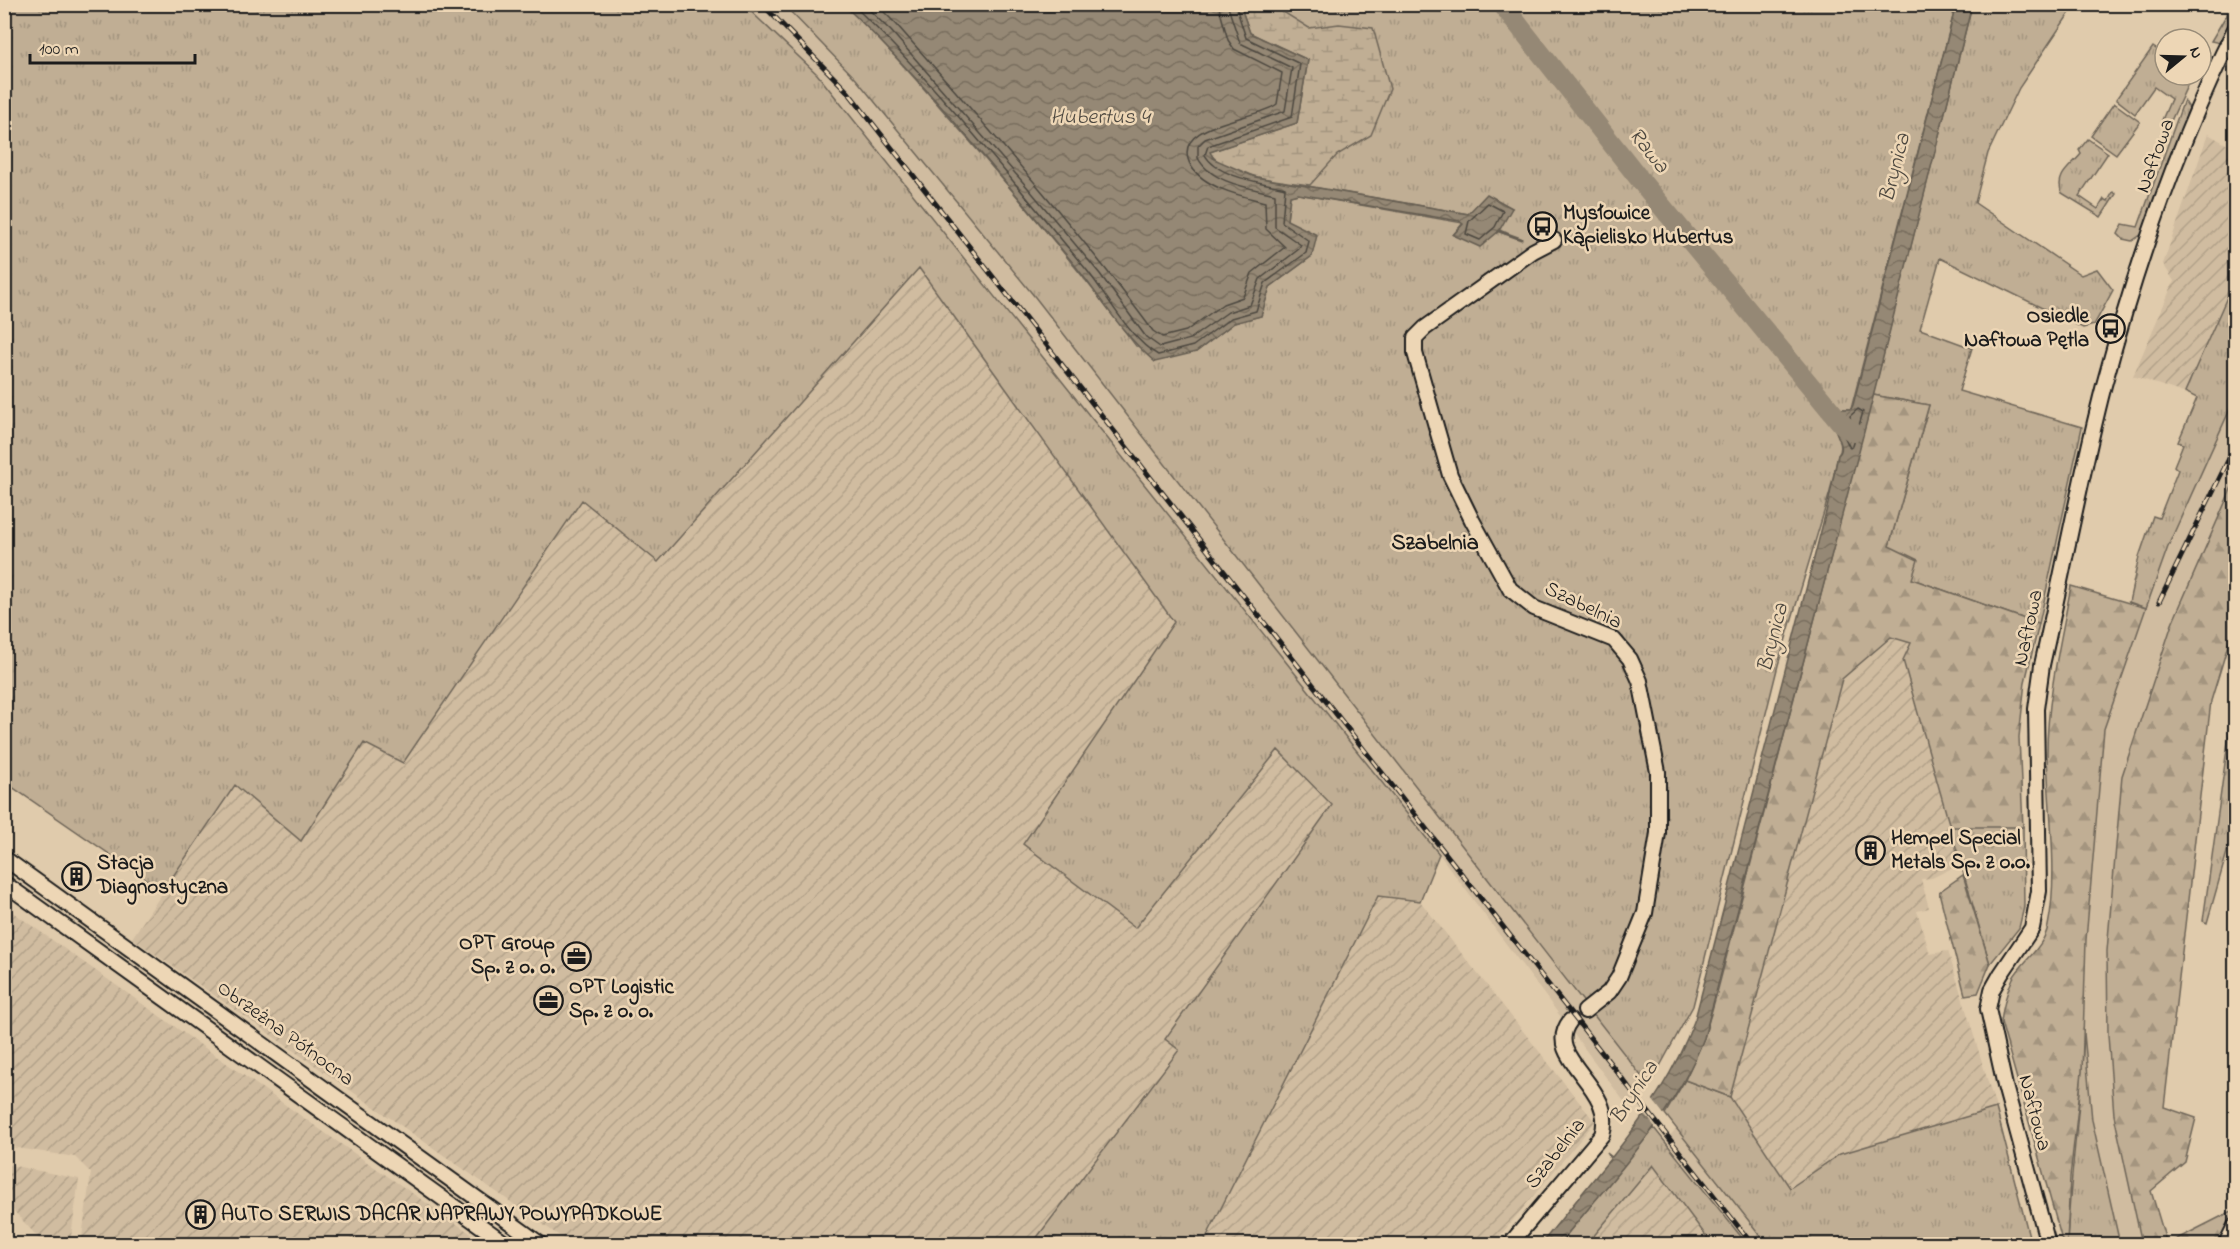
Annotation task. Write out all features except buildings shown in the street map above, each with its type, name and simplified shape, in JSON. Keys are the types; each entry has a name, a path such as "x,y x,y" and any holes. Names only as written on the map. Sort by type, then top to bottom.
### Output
{"street":[{"name":"Naftowa","path":"2048,1245 2005,1086 1988,1009 1992,990 2027,939 2036,915 2039,891 2036,709 2040,676 2104,386 2171,172 2187,129 2235,27"},
{"name":"Szabelnia","path":"1554,240 1533,251 1425,328 1415,338 1415,353 1450,475 1510,589 1534,608 1614,640 1630,659 1640,681 1658,772 1658,833 1645,913 1619,977 1609,992 1585,1011"},
{"name":"Obrzeżna Północna","path":"4,858 540,1245"},
{"name":"Obrzeżna Północna","path":"4,883 506,1245"},
{"name":"Szabelnia","path":"1510,1245 1602,1135 1605,1111 1597,1095 1565,1050 1561,1040 1563,1030 1570,1021"},
{"path":"222,1039 233,1023"},
{"path":"2226,1245 2235,1224"}],"shaded area":[{"path":"744,5 784,5 856,79 1035,297 1649,1086 1644,1087 1633,1100 1626,1104 1439,854 817,74"},
{"path":"2208,134 2235,149 2235,303 2198,398 2133,376 2174,281 2163,264"},
{"path":"919,268 1174,622 1024,844 1135,928 1278,750 1332,805 1165,1039 1179,1050 1032,1244 571,1244 132,938 235,785 365,743 403,763 582,500 658,561"},
{"path":"2235,398 2235,480 2122,776 2107,951 2108,1035 2114,1115 2142,1244 2120,1244 2092,1120 2084,1034 2086,940 2104,729 2169,544"},
{"path":"1891,637 1912,643 1903,660 1960,864 1932,878 1921,879 1929,908 1917,911 1930,954 1948,951 1996,1108 1840,1154 1790,1188 1730,1097 1842,679"},
{"path":"1378,896 1420,901 1595,1122 1493,1244 1203,1244"},
{"path":"4,906 486,1244 81,1244 91,1173 75,1157 5,1146"},
{"path":"1676,1129 1767,1244 1747,1244 1666,1140"},
{"path":"5,1164 79,1179 70,1244 44,1244 13,1210 5,1191"},
{"path":"1653,1165 1712,1244 1587,1244"}],"green space":[{"path":"4,5 744,5 817,74 1439,854 1420,901 1378,896 1203,1244 1032,1244 1179,1050 1165,1039 1332,805 1278,750 1135,928 1023,844 1174,622 919,268 658,562 582,500 403,763 364,743 301,841 235,785 163,891 5,782"},
{"path":"784,5 844,5 907,70 989,164 1075,266 1136,346 1196,352 1234,323 1261,316 1270,287 1312,256 1287,220 1290,196 1298,194 1463,223 1453,235 1512,208 1487,195 1469,214 1255,177 1297,123 1240,5 1500,5 1651,199 1816,398 1838,435 1841,450 1778,665 1693,1006 1649,1086 1035,297 856,79"},
{"path":"1240,5 1277,5 1280,10 1309,28 1339,24 1373,28 1390,89 1371,135 1337,155 1310,185 1241,172 1228,167 1209,152 1297,123 1308,60 1250,33"},
{"path":"1506,5 1956,5 1851,409 1841,409 1821,394 1655,194"},
{"path":"1972,5 2075,5 2019,88 1988,153 1975,203 2081,275 2097,269 2113,290 2094,325 2083,328 1940,258 1920,329 1972,348 1959,391 2082,427 2039,624 1912,579 1889,546 1929,405 1873,395"},
{"path":"2227,14 2229,26 2220,43 2213,41"},
{"path":"2153,47 2154,87 2135,114 2116,99"},
{"path":"2154,87 2186,87 2169,125 2162,120 2171,99"},
{"path":"2184,100 2189,108 2145,232 2132,241 2123,239 2118,234 2123,224 2138,227"},
{"path":"2114,103 2140,122 2116,154 2091,136"},
{"path":"2088,139 2108,153 2079,196 2098,209 2104,199 2108,201 2113,192 2116,194 2101,217 2062,193 2060,187 2062,176 2081,154 2079,150"},
{"path":"2235,279 2235,398 2169,544 2146,608 2129,602 2139,557 2153,516 2159,518 2178,470 2174,466 2183,444 2178,442 2197,398 2185,392"},
{"path":"1873,395 1929,405 1889,546 1918,560 1912,579 2039,624 2025,682 2019,737 2023,827 1950,827 1903,660 1911,643 1891,637 1842,679 1730,1097 1685,1080 1704,1038 1718,989"},
{"path":"2235,480 2235,622 2211,701 2164,1107 2196,1118 2185,1162 2151,1191 2167,1244 2142,1244 2114,1115 2108,1035 2107,951 2122,776 2172,624"},
{"path":"2071,586 2146,608 2104,729 2086,940 2082,1072 2070,1177 2067,1244 2063,1244 2001,1022 2008,989 2013,978 2038,947 2048,926 2053,884 2047,753 2049,711"},
{"path":"2231,720 2236,720 2235,742 2233,742 2229,758 2235,760 2235,841 2231,841 2229,845 2207,923 2203,921"},
{"path":"1965,825 2023,827 2024,907 2019,928 1990,964 1950,827"},
{"path":"1963,875 1990,964 1978,993 1965,995 1939,892"},
{"path":"2084,1033 2092,1120 2120,1244 2067,1244"},
{"path":"1685,1080 1730,1097 1790,1188 1840,1154 1996,1108 2031,1244 1767,1244 1665,1114"},
{"path":"1654,1128 1747,1244 1712,1244 1653,1165 1587,1244 1559,1244"},
{"path":"2234,1210 2235,1244 2167,1244"}],"water":[{"name":"Hubertus 4","path":"844,5 1240,5 1250,33 1308,60 1297,123 1210,152 1214,159 1255,177 1468,214 1487,194 1512,208 1499,231 1480,247 1453,235 1463,224 1459,221 1298,194 1290,196 1287,220 1317,235 1312,256 1270,287 1261,316 1234,323 1196,352 1155,362 1142,351 1120,325 1079,270 959,128 903,65"},
{"path":"1956,5 1972,5 1869,413 1704,1038 1676,1095 1640,1146 1559,1244 1541,1244 1610,1159 1608,1154 1612,1157 1648,1108 1679,1057 1695,1019 1841,450 1841,443 1835,429 1846,427 1841,409 1851,409 1853,405"}],"pier":[{"path":"1652,1099 1666,1117 1657,1129 1643,1112"}],"waterway":[{"name":"Rawa","path":"1502,4 1645,186 1842,424 1853,432"},
{"name":"Rawa","path":"1659,212 1663,208"},
{"path":"1499,231 1521,239"}],"railway":[{"path":"762,4 848,92 1752,1244"},
{"path":"2159,602 2236,444"}],"place":[{"name":"Mysłowice Kąpielisko Hubertus","path":"1542,226"},
{"name":"Osiedle Naftowa Pętla","path":"2110,329"},
{"name":"Hempel Special Metals Sp. z o.o.","path":"1870,851"},
{"name":"Stacja Diagnostyczna","path":"76,876"},
{"name":"OPT Group Sp. z o. o.","path":"576,956"},
{"name":"OPT Logistic Sp. z o. o.","path":"548,1000"},
{"name":"AUTO SERWIS DACAR NAPRAWY POWYPADKOWE","path":"200,1215"}],"district":[{"name":"Szabelnia","path":"1435,544"}],"water label":[{"name":"Brynica","path":"1896,168"},
{"name":"Brynica","path":"1774,638"},
{"name":"Brynica","path":"1635,1093"}]}
